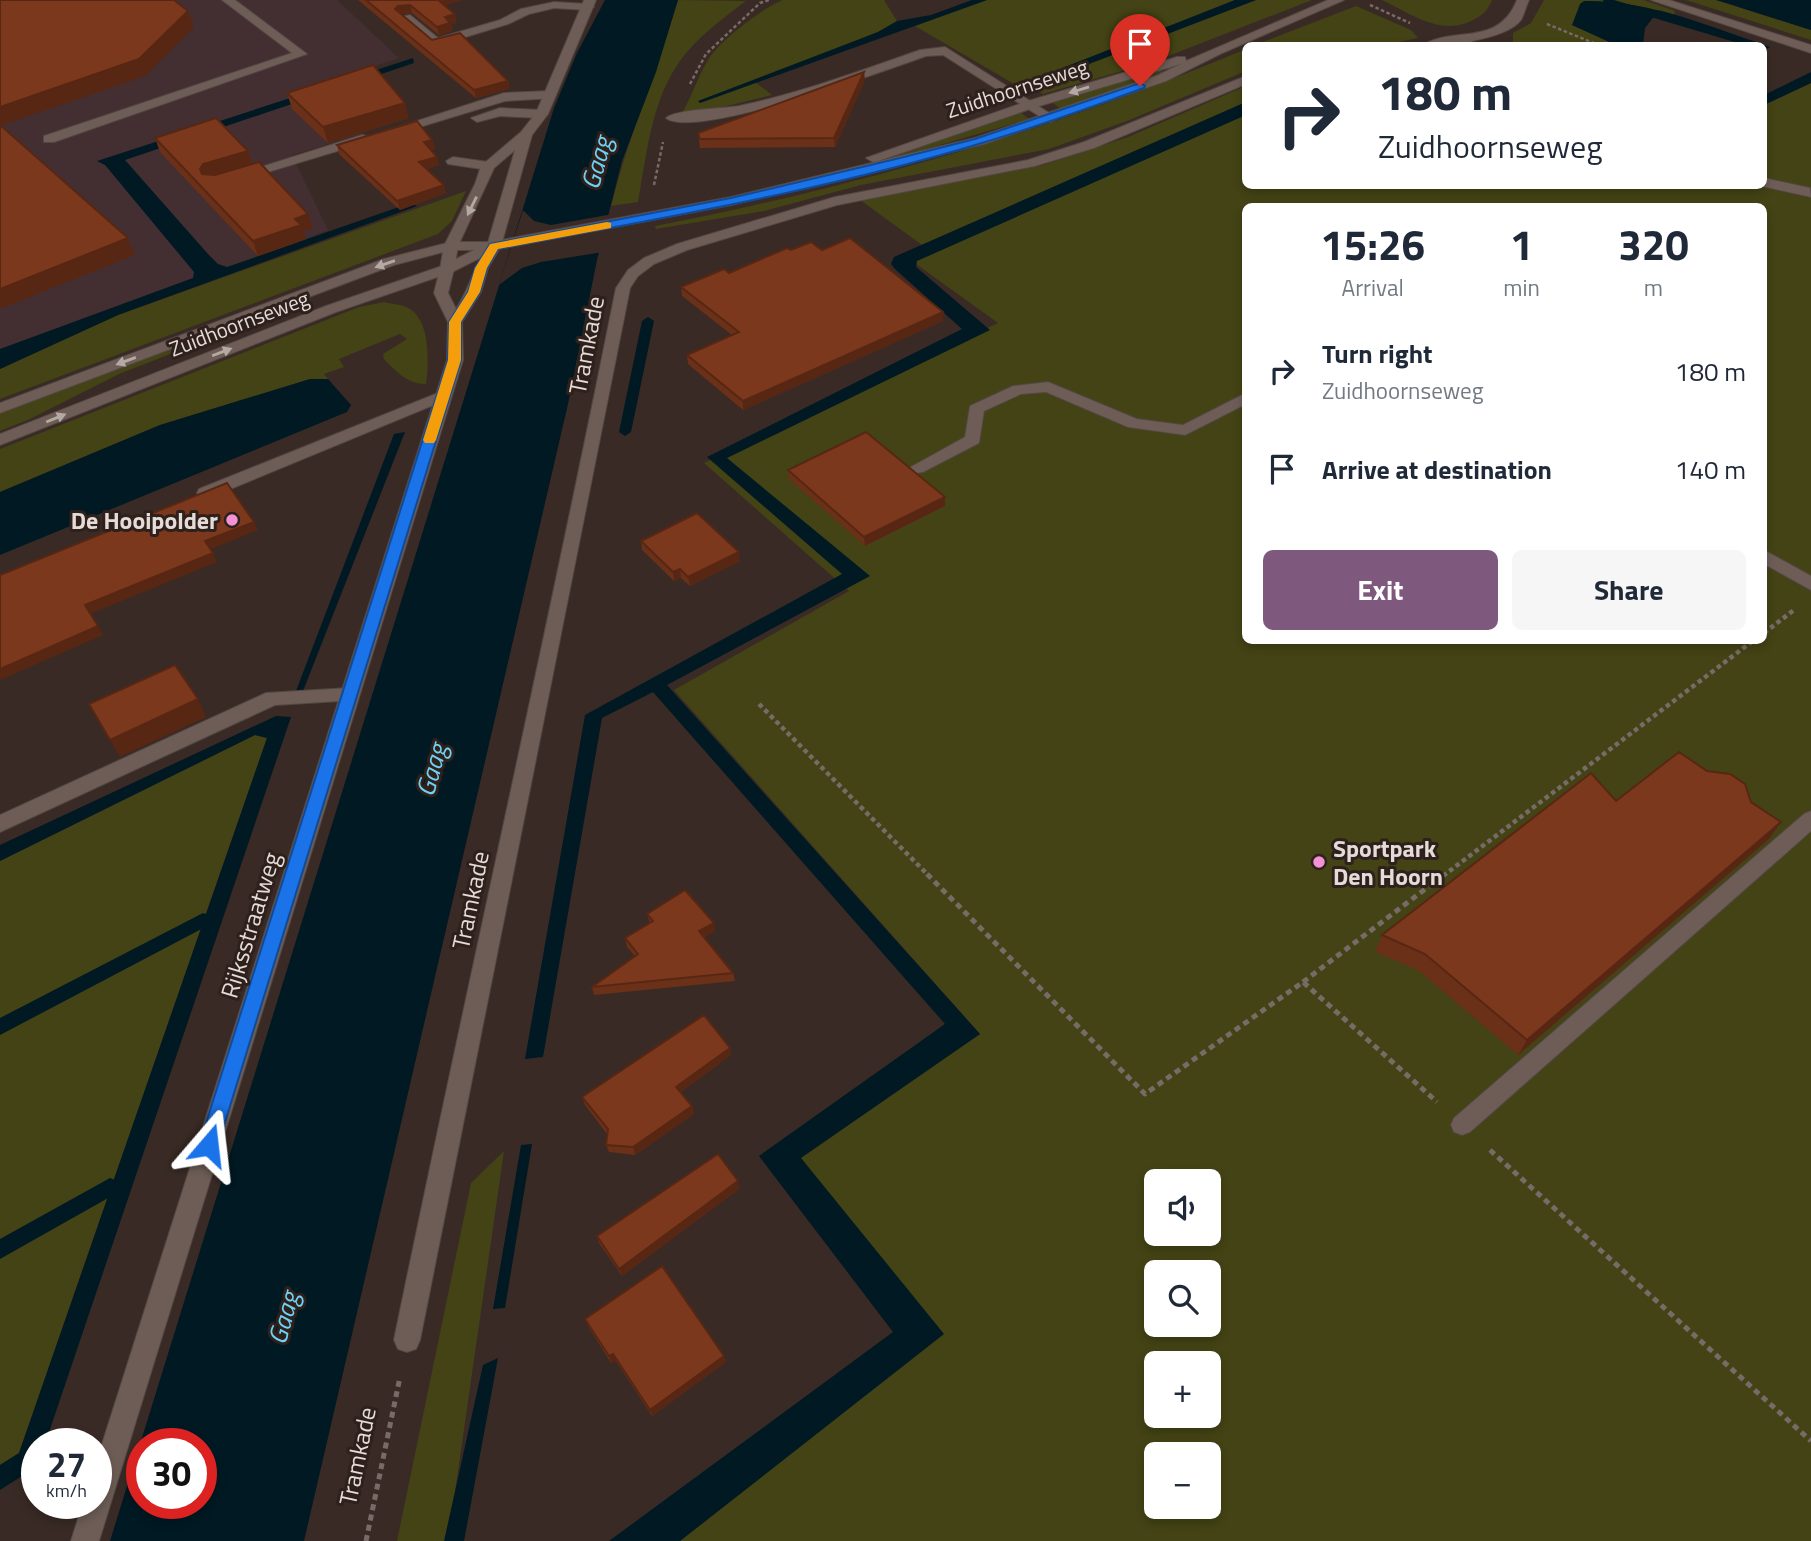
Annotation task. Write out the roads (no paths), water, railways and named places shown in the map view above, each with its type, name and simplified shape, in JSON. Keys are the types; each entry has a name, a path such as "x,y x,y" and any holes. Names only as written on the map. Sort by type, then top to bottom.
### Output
{"main road":[{"name":"Zuidhoornseweg","path":"447,269 494,246"}],"street":[{"path":"49,139 301,54 228,0"},
{"name":"Zuidhoornseweg","path":"0,408 389,262 451,246 494,246 630,222 731,201 979,141 1163,79 1216,51 1338,0"},
{"path":"1453,42 1491,33 1515,20 1523,0"},
{"path":"1657,0 1811,49"},
{"path":"406,17 436,42 504,22 525,11 554,5 589,4"},
{"name":"Rijksstraatweg","path":"85,1541 455,360 455,322 441,293 451,246 482,184 488,166 526,135 542,114 589,4"},
{"path":"672,118 701,117 750,107 923,53 945,51 1051,117"},
{"name":"Zuidhoornseweg","path":"835,175 893,149 1032,104 1216,51"},
{"name":"Tramkade","path":"407,1340 449,1121 585,489 623,288 633,272 649,261 682,247 835,201 1030,163 1089,145 1242,82"},
{"path":"227,180 504,97 550,95"},
{"path":"429,132 500,112 542,114"},
{"name":"Rijksstraatweg","path":"455,322 474,292 481,268 494,246 526,135"},
{"path":"453,161 488,166"},
{"path":"1767,184 1811,192"},
{"name":"Zuidhoornseweg","path":"0,440 331,309 447,269"},
{"path":"917,468 973,439 976,410 1018,388 1048,387 1134,424 1185,430 1242,400"},
{"path":"189,500 443,396"},
{"path":"1767,558 1811,584"},
{"path":"0,824 273,698 349,695"},
{"path":"1462,1125 1811,819"}],"water":[{"name":"Gaag","path":"605,0 678,0 656,72 622,161 597,260 568,404 304,1541 110,1541 126,1489 126,1519 217,1519 217,1428 145,1428 554,108 577,53"},
{"path":"972,0 987,0 700,103 698,101 878,32 897,21 931,15"},
{"path":"1235,0 1256,0 1034,85 1027,82"},
{"path":"1716,0 1811,0 1811,30 1726,3"},
{"path":"1584,1 1632,5 1701,23 1756,42 1656,14 1645,28 1643,42 1609,42 1572,25 1580,4"},
{"path":"413,58 414,63 125,160 208,254 218,264 227,267 411,203 417,206 118,315 0,369 0,349 193,278 194,272 105,165 97,161"},
{"path":"1811,72 1811,83 1767,104 1767,94"},
{"path":"1242,104 1242,117 917,261 916,267 990,330 727,458 870,576 667,685 980,1034 801,1158 944,1334 680,1541 609,1541 893,1332 759,1156 945,1024 653,692 602,718 543,1057 525,1059 585,715 842,574 707,457 962,329 895,269 891,264 894,257"},
{"path":"310,379 328,379 351,405 347,412 0,555 0,492 160,425"},
{"path":"405,432 303,691 296,691 394,434"},
{"path":"276,716 291,717 50,1428 28,1428 267,738 255,735 0,861 0,845"},
{"path":"532,1144 505,1308 493,1309 521,1145"},
{"path":"498,1358 464,1541 444,1541 483,1365"},
{"path":"21,1447 21,1477 0,1490 0,1465 19,1453"}],"waterway":[{"path":"1607,1 1746,42"},
{"path":"625,432 648,321"},
{"path":"0,1027 203,920"},
{"path":"0,1250 110,1187"}],"place":[{"name":"De Hooipolder","path":"232,520"},
{"name":"Sportpark Den Hoorn","path":"1319,862"}]}
